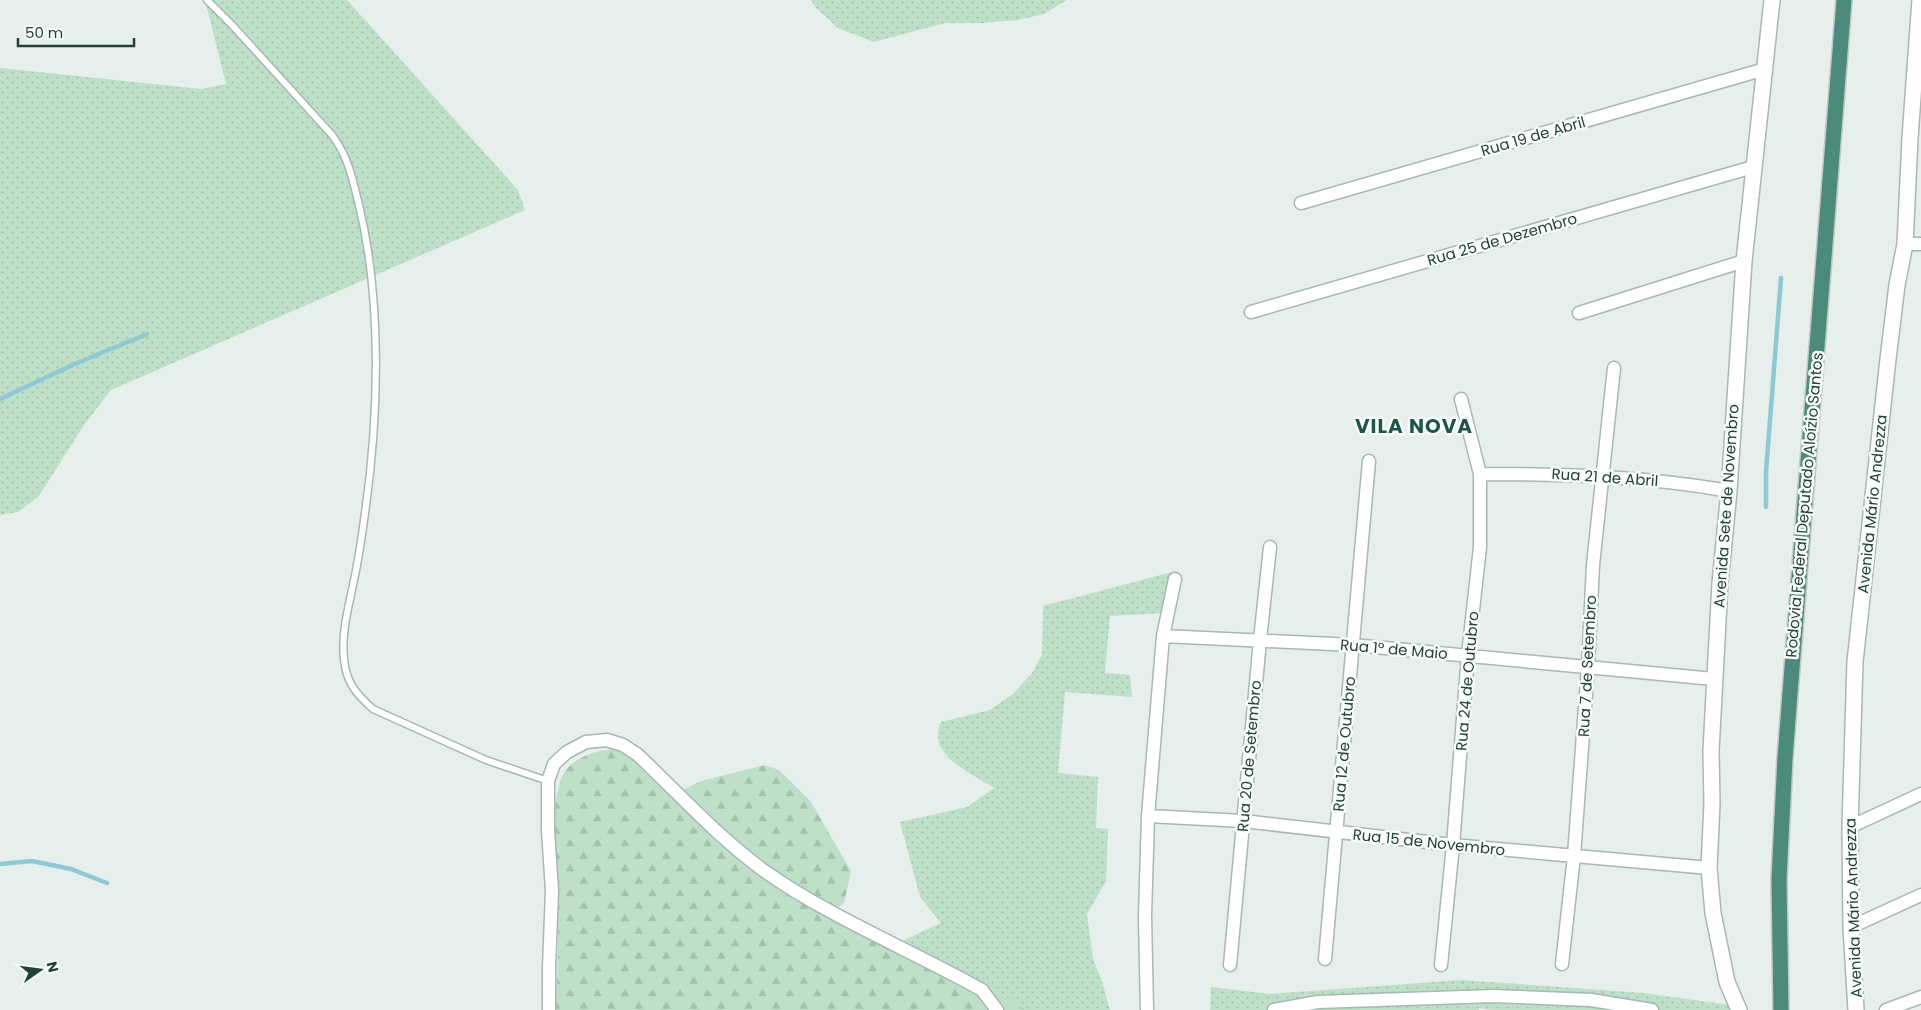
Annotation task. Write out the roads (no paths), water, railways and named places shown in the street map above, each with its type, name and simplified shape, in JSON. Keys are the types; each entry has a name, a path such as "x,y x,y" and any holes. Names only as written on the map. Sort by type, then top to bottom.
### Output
{"highway":[{"name":"Rodovia Federal Deputado Aloízio Santos","path":"1781,1010 1779,879 1785,758 1844,0"}],"street":[{"name":"Avenida Sete de Novembro","path":"1739,1010 1727,982 1713,913 1709,868 1712,803 1711,751 1720,583 1729,491 1744,261 1772,0"},
{"name":"Avenida Mário Andrezza","path":"1856,1010 1851,927 1850,827 1855,662 1888,359 1897,286 1905,244 1916,140 1920,0"},
{"name":"Rua 19 de Abril","path":"1300,203 1765,69"},
{"name":"Rua 25 de Dezembro","path":"1251,312 1753,166"},
{"path":"1905,244 1921,244"},
{"path":"1579,313 1744,261"},
{"name":"Rua 7 de Setembro","path":"1562,964 1574,856 1588,667 1593,565 1614,368"},
{"name":"Rua 24 de Outubro","path":"1441,965 1453,845 1468,655 1480,547 1480,474 1461,399"},
{"name":"Rua 12 de Outubro","path":"1324,960 1337,832 1362,528 1366,513 1369,461"},
{"name":"Rua 21 de Abril","path":"1480,474 1603,475 1665,481 1729,491"},
{"name":"Rua 20 de Setembro","path":"1230,965 1270,547"},
{"path":"1147,1010 1145,916 1148,816 1163,636 1175,578"},
{"name":"Rua 1º de Maio","path":"1163,636 1353,645 1714,679"},
{"path":"549,1010 552,891 548,781 554,764 567,752 586,742 607,740 624,745 644,760 712,828 762,869 811,902 982,990 996,1010"},
{"path":"1850,827 1921,794"},
{"name":"Rua 15 de Novembro","path":"1148,816 1243,821 1453,845 1709,868"},
{"path":"1851,927 1921,895"},
{"path":"1274,1010 1318,1002 1493,996 1591,1000 1652,1010"},
{"path":"1886,1010 1921,997"}],"lane":[{"path":"207,0 312,113 343,150 350,167 363,222 371,273 375,390 373,439 365,512 355,580 344,630 344,658 348,680 358,696 373,709 486,760 548,781"}],"waterway":[{"path":"1766,507 1766,472 1781,278"},
{"path":"0,399 77,363 147,334"},
{"path":"0,864 32,861 71,869 107,883"}],"district":[{"name":"VILA NOVA","path":"1414,426"}]}
